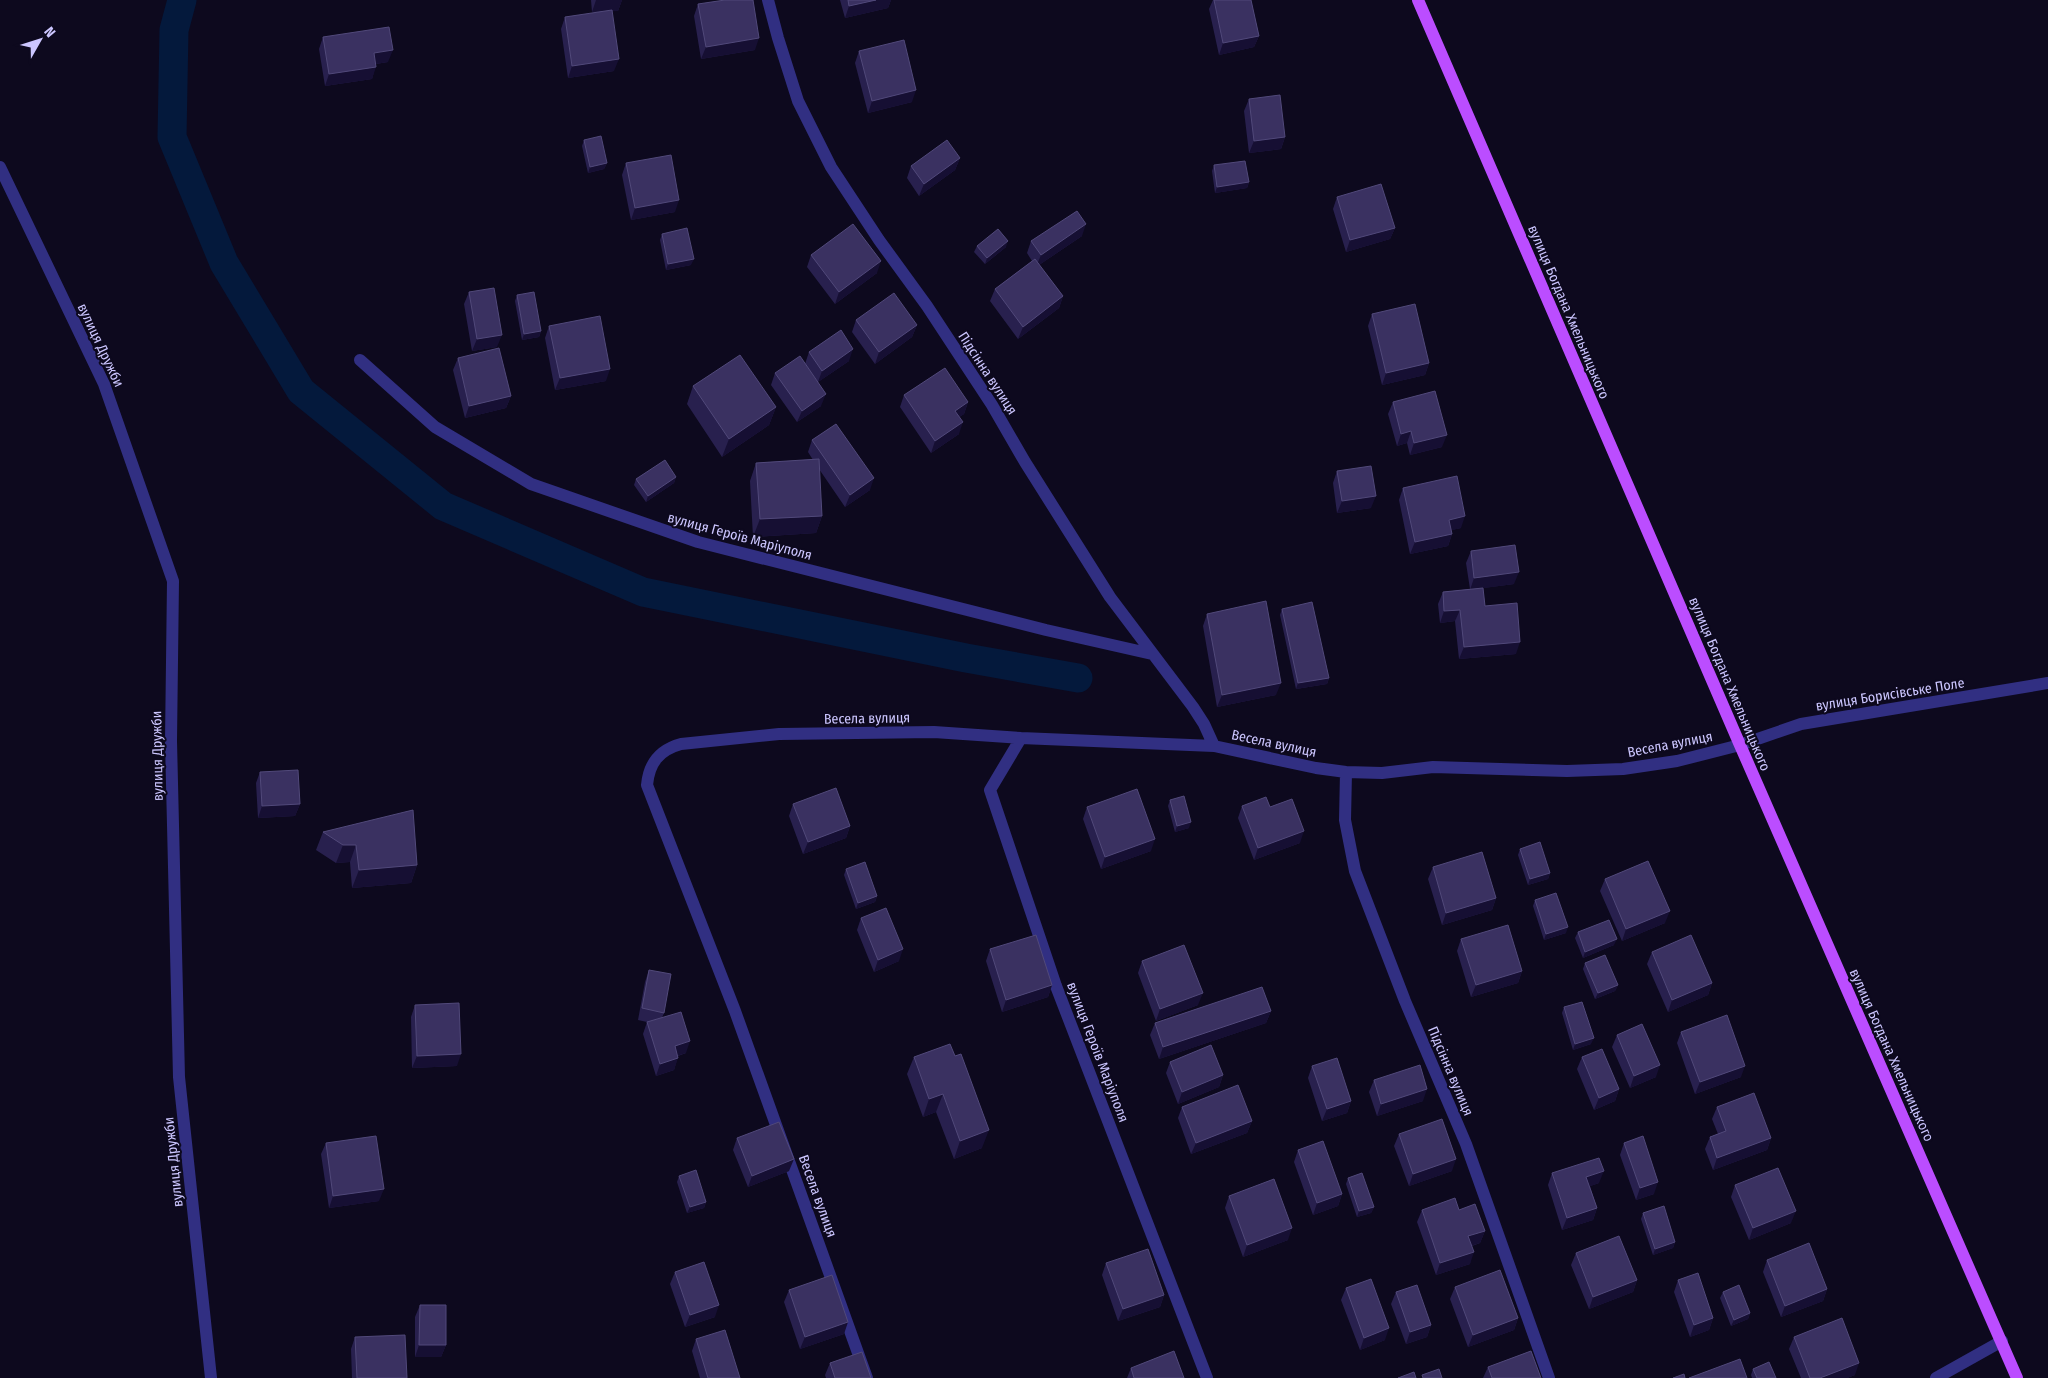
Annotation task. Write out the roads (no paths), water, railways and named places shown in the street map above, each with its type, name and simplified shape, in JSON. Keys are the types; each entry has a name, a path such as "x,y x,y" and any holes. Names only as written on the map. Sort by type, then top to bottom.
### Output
{"main road":[{"name":"вулиця Богдана Хмельницького","path":"1418,0 1740,745 2018,1378"}],"street":[{"name":"Підсінна вулиця","path":"768,0 798,101 831,167 879,240 927,306 992,405 1110,597 1193,707 1204,724 1214,746"},
{"name":"вулиця Дружби","path":"0,167 104,384 174,581 172,741 179,1078 211,1378"},
{"name":"вулиця Героїв Маріуполя","path":"360,360 435,427 531,484 698,542 1046,630 1152,654"},
{"name":"вулиця Борисівське Поле","path":"1740,745 1801,724 2048,683"},
{"name":"Весела вулиця","path":"868,1378 735,1010 647,785 648,773 660,753 670,747 681,744 769,735 900,732 970,733 1021,738 1214,746 1316,768 1346,772 1382,773 1433,767 1567,771 1623,769 1677,761 1740,745"},
{"name":"вулиця Героїв Маріуполя","path":"1021,738 990,790 1056,986 1207,1378"},
{"name":"Підсінна вулиця","path":"1346,772 1345,820 1355,871 1370,915 1466,1144 1549,1378"},
{"path":"1936,1378 2002,1341"}],"waterway":[{"path":"182,0 174,30 172,137 224,263 301,391 443,506 643,592 966,658 1078,678"}]}
